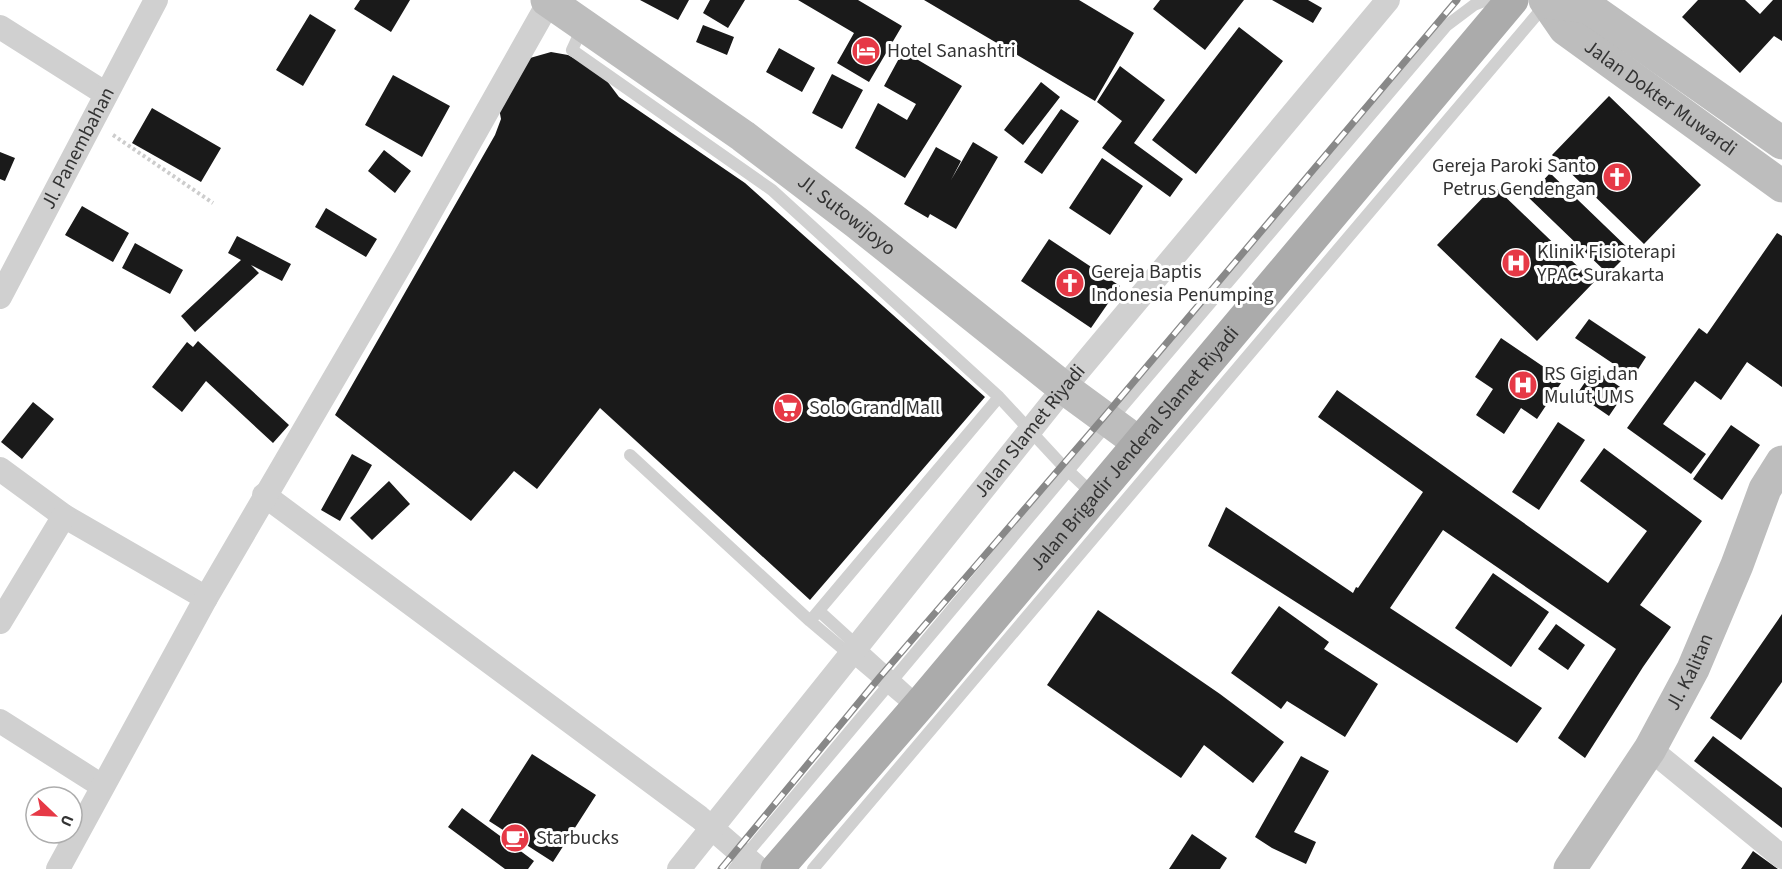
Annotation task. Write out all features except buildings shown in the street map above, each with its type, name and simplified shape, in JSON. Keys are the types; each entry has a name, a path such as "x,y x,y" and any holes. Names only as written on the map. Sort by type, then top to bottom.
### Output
{"main road":[{"name":"Jl. Sutowijoyo","path":"549,0 762,150 1064,388 1138,443"},
{"name":"Jalan Brigadir Jenderal Slamet Riyadi","path":"777,869 918,706 1512,0"},
{"name":"Jalan Dokter Muwardi","path":"1547,1 1588,7 1782,143"},
{"name":"Jalan Dokter Muwardi","path":"1547,1 1565,28 1782,186"},
{"name":"Jl. Kalitan","path":"1570,869 1650,748 1693,669 1737,565 1765,489 1782,462"}],"street":[{"name":"Jl. Panembahan","path":"0,297 156,0"},
{"path":"58,869 264,495 405,257 549,0"},
{"name":"Jalan Slamet Riyadi","path":"679,869 1064,388 1388,0"},
{"path":"0,27 106,94"},
{"path":"0,469 64,516 206,598"},
{"path":"264,495 712,827 746,865"},
{"path":"0,622 64,516"},
{"path":"0,722 102,786"},
{"path":"1650,748 1782,857"}],"lane":[{"path":"746,865 890,681 1446,26 1474,5 1487,0"},
{"path":"813,869 1547,1"},
{"path":"584,25 572,50 772,190 999,397 1030,432 1095,496"},
{"path":"810,621 999,397"},
{"path":"630,455 810,621 854,650 918,706"},
{"path":"819,611 854,650"}],"path":[{"path":"92,121 213,203"}],"railway":[{"path":"721,869 879,678 1104,417 1457,0"}],"place":[{"name":"Hotel Sanashtri","path":"866,51"},
{"name":"Gereja Paroki Santo Petrus Gendengan","path":"1617,177"},
{"name":"Klinik Fisioterapi YPAC Surakarta","path":"1516,263"},
{"name":"Gereja Baptis Indonesia Penumping","path":"1070,283"},
{"name":"RS Gigi dan Mulut UMS","path":"1523,385"},
{"name":"Solo Grand Mall","path":"788,408"},
{"name":"Starbucks","path":"515,838"}]}
